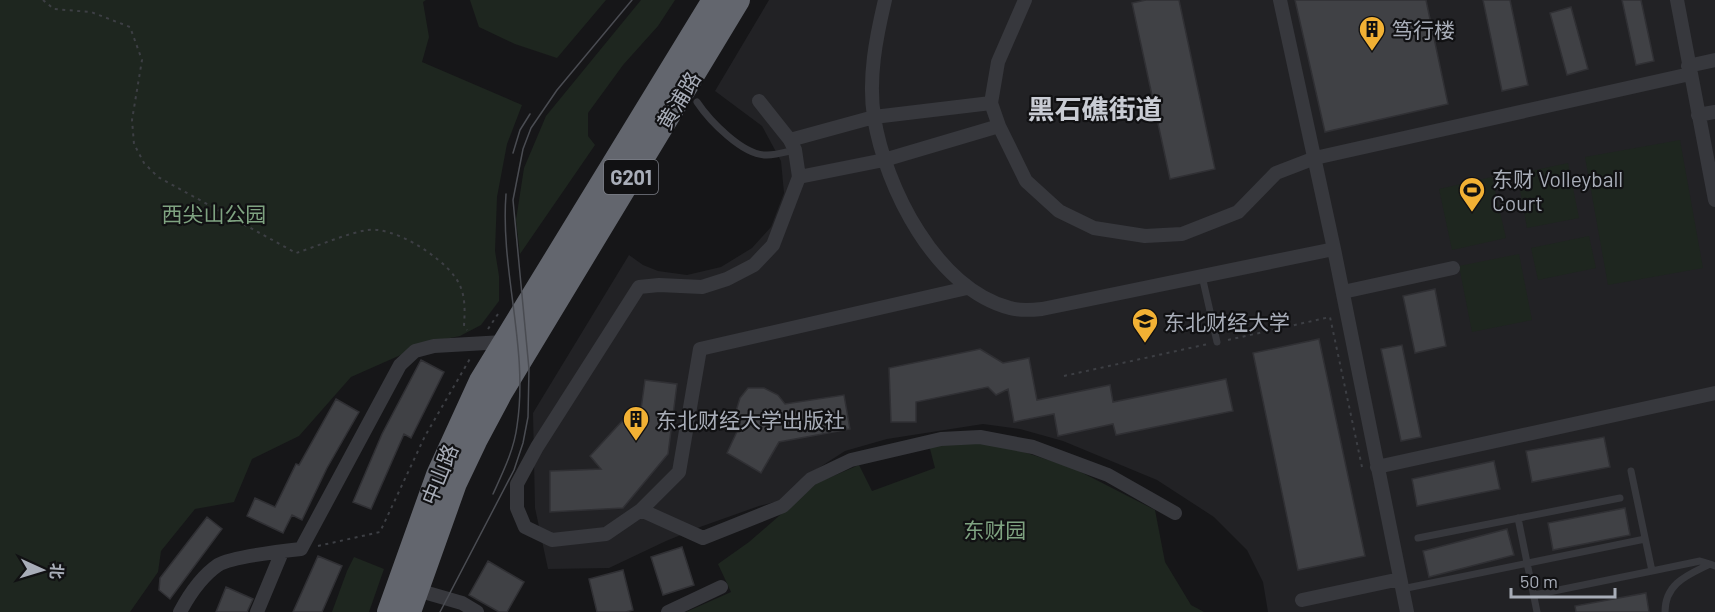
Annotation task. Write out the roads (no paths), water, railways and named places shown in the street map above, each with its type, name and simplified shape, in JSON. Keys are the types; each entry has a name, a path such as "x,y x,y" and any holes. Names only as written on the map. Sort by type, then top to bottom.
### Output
{"highway":[{"name":"黄浦路","path":"514,348 714,0"},
{"name":"黄浦路","path":"514,348 738,0"},
{"name":"中山路","path":"413,601 455,483 514,348"},
{"name":"中山路","path":"389,612 442,465 481,381 514,348"}],"street":[{"path":"885,0 875,48 872,83 874,117 884,159 907,212 936,257 967,288 994,303 1012,309 1042,309 1334,249"},
{"path":"1025,0 998,62 991,103 999,126 1026,181 1059,211 1094,228 1145,236 1182,234 1238,212 1276,173 1315,158 1689,70 1715,60"},
{"path":"1280,0 1343,292 1407,612"},
{"path":"1677,0 1689,70 1709,115 1715,200"},
{"path":"759,101 792,145 799,177 773,244 754,265 727,279 702,287 659,285 639,287 537,447 518,484 517,508 525,527 552,540 606,534 641,510 679,472 700,349 967,288"},
{"path":"792,145 874,117 991,103"},
{"path":"799,177 884,159 999,126"},
{"path":"1343,292 1453,268"},
{"path":"180,612 190,593 219,565 300,549 400,364 415,351 434,346 479,343 514,348"},
{"path":"1377,467 1715,393"},
{"path":"641,510 703,538 783,506 811,479 852,460 941,439 980,437 1033,447 1108,475 1175,513"},
{"path":"257,612 282,552"},
{"path":"1302,600 1401,584"},
{"path":"668,612 721,587"},
{"path":"413,601 462,603 477,612"}],"lane":[{"path":"697,102 715,123 745,148 767,155 792,145"},
{"path":"1202,276 1218,342"},
{"path":"1631,471 1652,571"},
{"path":"1418,538 1620,498"},
{"path":"1518,518 1538,612"},
{"path":"1401,584 1527,563 1645,539"},
{"path":"1534,596 1700,561 1713,565"},
{"path":"1665,612 1665,599 1680,579 1713,565"}],"tram line":[{"path":"440,612 514,470 523,443 528,417 529,369 513,200 523,149 531,128 557,90 632,0"},
{"path":"513,153 520,130 530,114"},
{"path":"493,494 513,444 520,397 520,368 507,252 506,194"}],"place":[{"name":"笃行楼","path":"1372,52"},
{"name":"东财 Volleyball Court","path":"1472,213"},
{"name":"东北财经大学","path":"1145,344"},
{"name":"东北财经大学出版社","path":"636,442"}],"district":[{"name":"黑石礁街道","path":"1095,108"}],"park label":[{"name":"西尖山公园","path":"214,213"},
{"name":"东财园","path":"995,529"}]}
